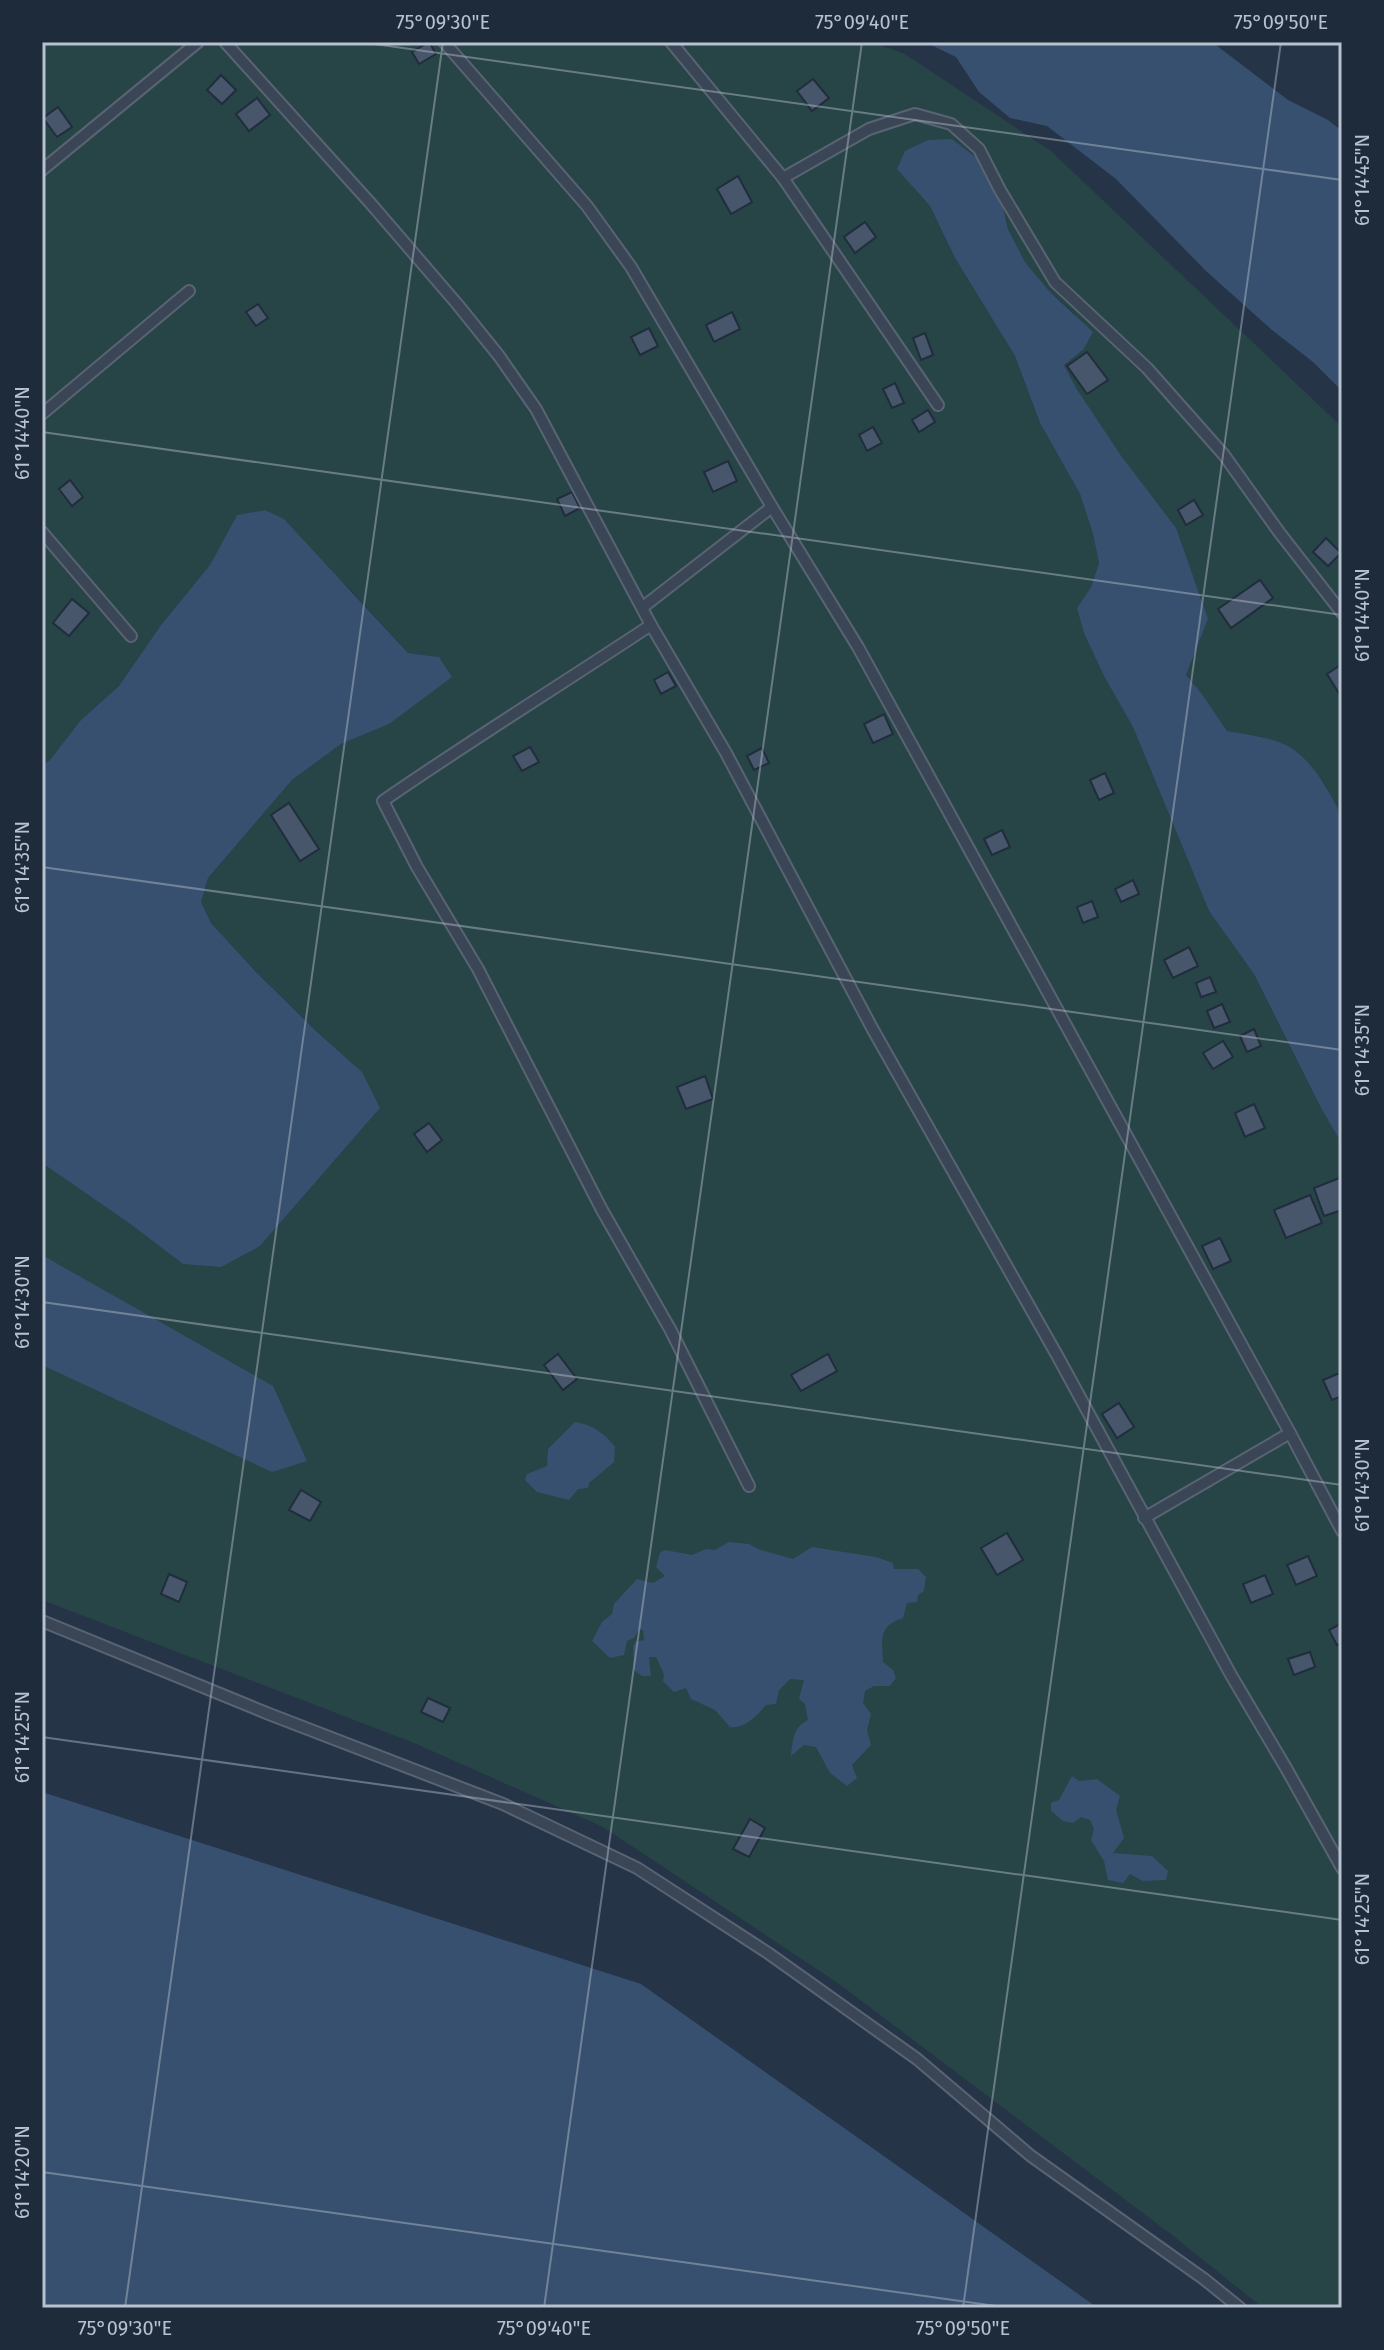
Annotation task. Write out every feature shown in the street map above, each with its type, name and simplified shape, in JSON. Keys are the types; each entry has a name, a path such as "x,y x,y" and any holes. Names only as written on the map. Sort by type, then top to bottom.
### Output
{"lane":[{"path":"42,170 198,42"},
{"path":"225,42 372,205 499,356 536,409 651,625 726,753 872,1028 1342,1868"},
{"path":"444,42 587,206 631,267 858,647 1342,1531"},
{"path":"671,42 783,178 938,405"},
{"path":"783,178 869,129 915,114 951,124 979,149 1055,282 1147,368 1224,455 1342,613"},
{"path":"42,414 189,291"},
{"path":"643,607 772,507"},
{"path":"42,532 131,636"},
{"path":"651,625 476,737 383,801 417,867 485,982 602,1210 670,1329 749,1486"},
{"path":"1144,1518 1290,1433"},
{"path":"42,1621 269,1714 503,1804 637,1868 768,1953 917,2059 1031,2156 1240,2308"}],"green space":[{"path":"42,42 871,42 905,54 1051,151 1342,427 1342,817 1323,781 1263,737 1227,731 1186,675 1208,619 1122,457 1076,389 1064,365 1083,350 1075,314 1050,292 1025,262 1008,229 998,186 912,186 930,206 955,258 1015,356 1040,423 1080,494 1099,563 1091,587 1077,608 1105,678 1133,727 1209,911 1254,974 1342,1144 1342,2308 1263,2308 1172,2235 839,1984 603,1827 414,1743 42,1600 42,1163 183,1264 260,1246 380,1108 362,1072 256,972 211,923 201,902 208,878 292,780 341,744 389,724 439,657 408,653 348,587 265,510 237,515 210,565 161,625 119,686 80,721 50,760 42,765"}],"water":[{"path":"925,42 1212,42 1288,100 1328,120 1342,131 1342,391 1313,362 1206,271 1116,179 1047,126 1010,118 979,92 956,57"},
{"path":"952,139 978,159 998,186 1008,229 1025,262 1050,292 1093,332 1083,350 1064,365 1122,457 1176,528 1208,619 1186,675 1227,731 1279,742 1310,764 1342,817 1342,1144 1254,974 1209,911 1133,727 1084,633 1077,608 1091,587 1099,563 1080,494 1040,423 1015,356 955,258 930,206 897,169 905,151 928,140"},
{"path":"265,510 284,519 408,653 439,657 452,677 389,724 341,744 292,780 208,878 201,902 211,923 256,972 362,1072 380,1108 260,1246 221,1267 183,1264 42,1163 42,765 50,760 80,721 119,686 161,625 210,565 237,515"},
{"path":"42,1255 273,1386 307,1461 272,1472 42,1365"},
{"path":"575,1422 593,1428 607,1438 615,1447 614,1462 589,1483 588,1488 578,1489 569,1500 537,1492 525,1480 527,1474 547,1466 548,1449"},
{"path":"729,1542 749,1544 793,1559 812,1547 876,1557 893,1563 894,1569 918,1569 926,1577 924,1591 918,1595 917,1602 907,1603 903,1618 889,1625 883,1634 883,1662 893,1670 896,1678 890,1686 874,1686 865,1691 863,1703 871,1714 867,1730 871,1745 852,1765 857,1778 847,1786 830,1773 816,1747 804,1745 791,1756 797,1730 808,1720 805,1704 799,1699 804,1680 790,1679 779,1690 776,1704 766,1705 745,1724 730,1727 715,1710 691,1699 686,1688 674,1692 663,1681 664,1674 656,1657 649,1657 651,1676 642,1676 634,1670 633,1647 635,1642 644,1640 643,1630 639,1629 634,1638 627,1641 624,1655 610,1658 592,1641 602,1622 612,1614 614,1604 637,1579 653,1583 665,1576 656,1567 660,1553 665,1550 692,1555 706,1549 715,1550"},
{"path":"1072,1776 1079,1781 1097,1779 1120,1796 1116,1810 1124,1838 1113,1853 1152,1856 1168,1871 1166,1880 1143,1881 1130,1874 1123,1883 1108,1880 1104,1861 1091,1840 1094,1829 1090,1820 1081,1817 1073,1823 1063,1821 1051,1811 1051,1803 1059,1800"},
{"path":"42,1792 641,1984 1098,2308 42,2308"}],"building":[{"path":"429,42 436,54 419,64 412,52"},
{"path":"221,75 236,90 222,104 207,90"},
{"path":"813,79 829,98 812,111 797,91"},
{"path":"257,98 270,115 249,131 236,114"},
{"path":"58,107 72,127 57,137 43,118"},
{"path":"738,176 752,202 731,214 717,189"},
{"path":"865,222 876,237 855,253 844,237"},
{"path":"258,304 268,318 256,326 246,312"},
{"path":"732,312 740,329 714,342 706,325"},
{"path":"649,328 658,346 640,355 631,337"},
{"path":"925,333 933,355 921,360 913,338"},
{"path":"1087,352 1108,380 1087,394 1067,366"},
{"path":"895,383 904,403 892,408 883,389"},
{"path":"928,410 935,422 919,432 912,420"},
{"path":"873,427 882,443 867,451 859,435"},
{"path":"728,461 737,481 713,492 704,472"},
{"path":"70,480 83,497 72,506 59,489"},
{"path":"572,492 580,508 565,516 557,499"},
{"path":"1194,500 1203,515 1186,525 1178,510"},
{"path":"1326,538 1341,553 1328,566 1313,552"},
{"path":"1260,580 1273,598 1231,628 1218,609"},
{"path":"72,599 89,613 69,636 53,623"},
{"path":"1342,664 1342,694 1340,695 1327,674"},
{"path":"668,672 676,686 661,694 654,680"},
{"path":"884,714 893,734 873,743 864,724"},
{"path":"530,747 539,762 522,771 513,756"},
{"path":"762,748 769,763 754,770 747,756"},
{"path":"1105,773 1114,793 1099,800 1090,780"},
{"path":"289,803 319,849 300,861 271,815"},
{"path":"1002,830 1010,847 992,855 984,839"},
{"path":"1133,880 1139,894 1121,902 1115,889"},
{"path":"1092,901 1098,917 1083,923 1077,907"},
{"path":"1189,947 1198,966 1173,978 1164,960"},
{"path":"1210,977 1216,992 1201,997 1196,983"},
{"path":"1222,1004 1230,1022 1214,1028 1207,1011"},
{"path":"1254,1029 1261,1046 1247,1052 1240,1036"},
{"path":"1223,1041 1233,1057 1213,1069 1203,1053"},
{"path":"705,1076 713,1099 686,1109 677,1087"},
{"path":"1254,1104 1265,1128 1245,1137 1235,1113"},
{"path":"429,1123 442,1140 427,1152 414,1134"},
{"path":"1342,1177 1342,1210 1324,1216 1314,1188"},
{"path":"1310,1195 1322,1223 1286,1238 1274,1210"},
{"path":"1220,1238 1231,1261 1213,1269 1202,1246"},
{"path":"558,1354 577,1379 563,1390 544,1365"},
{"path":"828,1354 837,1371 801,1391 791,1375"},
{"path":"1342,1372 1342,1396 1332,1400 1323,1380"},
{"path":"1119,1403 1134,1427 1117,1438 1102,1414"},
{"path":"301,1490 321,1502 310,1521 289,1510"},
{"path":"1007,1533 1023,1560 997,1575 981,1548"},
{"path":"1308,1556 1317,1576 1296,1585 1287,1565"},
{"path":"169,1574 187,1582 179,1602 161,1594"},
{"path":"1265,1575 1273,1594 1251,1603 1243,1584"},
{"path":"1342,1623 1342,1643 1337,1645 1329,1630"},
{"path":"1310,1652 1315,1667 1294,1675 1288,1659"},
{"path":"428,1698 450,1708 443,1722 421,1712"},
{"path":"750,1819 765,1828 749,1857 733,1849"}]}
